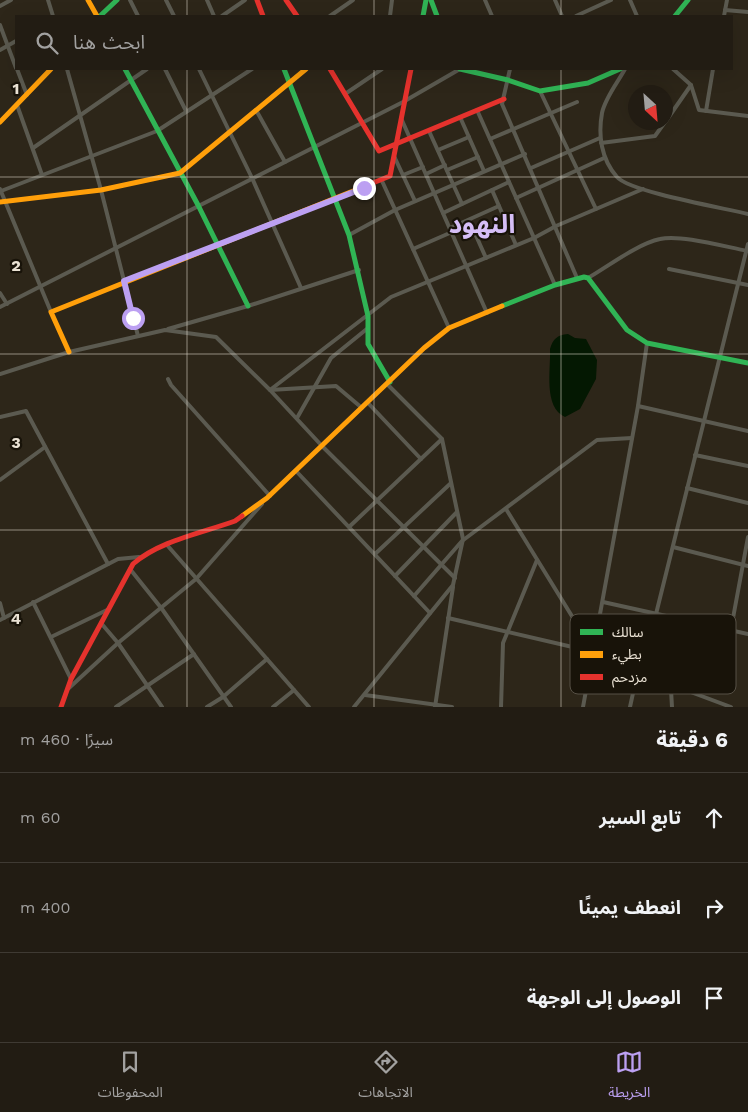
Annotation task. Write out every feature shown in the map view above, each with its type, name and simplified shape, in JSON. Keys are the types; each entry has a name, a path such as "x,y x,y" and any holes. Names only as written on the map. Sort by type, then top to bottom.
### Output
{"main road":[{"path":"88,0 97,15"},
{"path":"99,15 116,0"},
{"path":"256,0 263,15"},
{"path":"286,0 296,15"},
{"path":"423,15 426,0"},
{"path":"431,0 438,15"},
{"path":"676,15 688,0"},
{"path":"0,122 50,70"},
{"path":"126,70 198,205 248,306"},
{"path":"284,70 349,235 359,270 368,316 368,344 389,383"},
{"path":"3,202 101,190 180,173 305,70"},
{"path":"331,70 379,151 396,146 504,99"},
{"path":"69,352 51,312 124,281 382,181 390,176 410,70"},
{"path":"464,70 508,80 540,91 588,83 618,70"},
{"path":"61,707 71,679 130,569 141,557 167,545 235,521 269,497 424,348 449,328 555,285 577,278 588,278 627,330 647,343 748,363"}],"street":[{"path":"0,6 11,0"},
{"path":"48,0 53,15"},
{"path":"130,0 138,15"},
{"path":"166,0 174,15"},
{"path":"207,0 214,15"},
{"path":"223,15 245,0"},
{"path":"331,15 353,0"},
{"path":"390,15 392,0"},
{"path":"485,0 492,15"},
{"path":"555,0 562,15"},
{"path":"578,15 611,0"},
{"path":"630,0 636,15"},
{"path":"724,15 727,0"},
{"path":"725,10 748,12"},
{"path":"0,25 15,65"},
{"path":"0,50 15,41"},
{"path":"17,70 26,95"},
{"path":"67,70 101,190 138,336"},
{"path":"33,148 146,70"},
{"path":"165,70 186,111"},
{"path":"199,70 273,223 301,288"},
{"path":"51,312 3,202 0,190 157,131 250,70"},
{"path":"345,94 381,70"},
{"path":"0,307 403,102 458,70"},
{"path":"510,70 502,104 577,278"},
{"path":"624,70 602,111 600,140 604,158 618,178 643,189 748,214"},
{"path":"674,70 691,85 699,110 748,116"},
{"path":"706,111 713,70"},
{"path":"673,111 691,85"},
{"path":"540,91 596,209"},
{"path":"490,139 577,102"},
{"path":"17,105 42,175"},
{"path":"256,110 285,162"},
{"path":"477,110 555,285"},
{"path":"400,116 487,313"},
{"path":"460,117 484,171"},
{"path":"531,168 600,140 655,136 659,130"},
{"path":"429,131 462,204"},
{"path":"438,150 469,137"},
{"path":"349,235 395,210 524,154"},
{"path":"394,155 415,201"},
{"path":"447,170 478,157"},
{"path":"516,198 604,158"},
{"path":"426,174 445,165"},
{"path":"403,175 422,166"},
{"path":"382,181 449,328"},
{"path":"443,213 509,182"},
{"path":"270,390 391,297 516,246 556,226 643,189"},
{"path":"492,190 516,246"},
{"path":"413,249 499,206"},
{"path":"469,220 486,258"},
{"path":"478,239 508,226"},
{"path":"588,278 630,253 659,239 673,238 747,251"},
{"path":"603,602 656,614 702,420 748,244"},
{"path":"669,269 748,285"},
{"path":"0,374 69,352 165,330 248,306 359,270"},
{"path":"0,292 7,304"},
{"path":"296,418 331,358 368,328"},
{"path":"165,330 216,337 454,578"},
{"path":"601,614 638,406 647,343"},
{"path":"67,690 118,644 196,579 269,497 171,385 168,379"},
{"path":"389,383 442,439 462,541 454,578 436,706"},
{"path":"270,390 336,386 362,408"},
{"path":"368,403 421,459"},
{"path":"638,406 748,431"},
{"path":"0,417 26,411 108,564"},
{"path":"414,596 462,541 597,440 632,438"},
{"path":"349,527 442,439"},
{"path":"0,480 45,447"},
{"path":"695,455 748,466"},
{"path":"296,471 430,614"},
{"path":"374,554 451,483"},
{"path":"687,488 748,503"},
{"path":"506,509 570,614"},
{"path":"395,576 457,512"},
{"path":"734,614 745,566 748,536"},
{"path":"167,545 309,707"},
{"path":"673,547 745,566"},
{"path":"0,603 2,619 118,559 141,557"},
{"path":"501,707 503,643 537,560"},
{"path":"130,569 162,609 231,707"},
{"path":"354,707 453,585"},
{"path":"33,602 71,679"},
{"path":"51,638 109,609"},
{"path":"448,618 570,646"},
{"path":"101,623 162,707"},
{"path":"736,630 748,634"},
{"path":"116,707 194,654"},
{"path":"207,707 267,659"},
{"path":"273,707 294,690"},
{"path":"583,707 586,694"},
{"path":"630,707 633,694"},
{"path":"672,694 672,707"},
{"path":"696,694 731,707"},
{"path":"365,695 452,707"}],"shaded area":[{"path":"568,334 575,338 586,339 597,360 596,379 580,409 565,417 558,412 551,396 549,377 550,349 556,338"}],"traffic: fast":[{"path":"101,15 117,0"},
{"path":"423,15 426,0"},
{"path":"431,0 437,15"},
{"path":"676,15 688,0"},
{"path":"126,70 198,205 248,306"},
{"path":"284,70 349,235 368,316 368,344 390,382"},
{"path":"464,70 508,80 540,91 588,83 618,70"},
{"path":"502,306 555,285 584,277 588,278 627,330 647,343 748,363"}],"traffic: slow":[{"path":"88,0 96,15"},
{"path":"0,122 50,70"},
{"path":"0,202 101,190 180,173 305,70"},
{"path":"69,352 51,312 358,189"},
{"path":"242,516 267,498 424,348 449,328 502,306"}],"traffic: jam":[{"path":"257,0 263,15"},
{"path":"286,0 296,15"},
{"path":"331,70 379,151 504,99"},
{"path":"358,189 390,176 411,70"},
{"path":"61,707 71,679 133,564 143,556 168,543 235,521 242,516"}],"district":[{"name":"النهود","path":"482,224"}],"route":[{"path":"133,318 124,281 364,188"}]}
